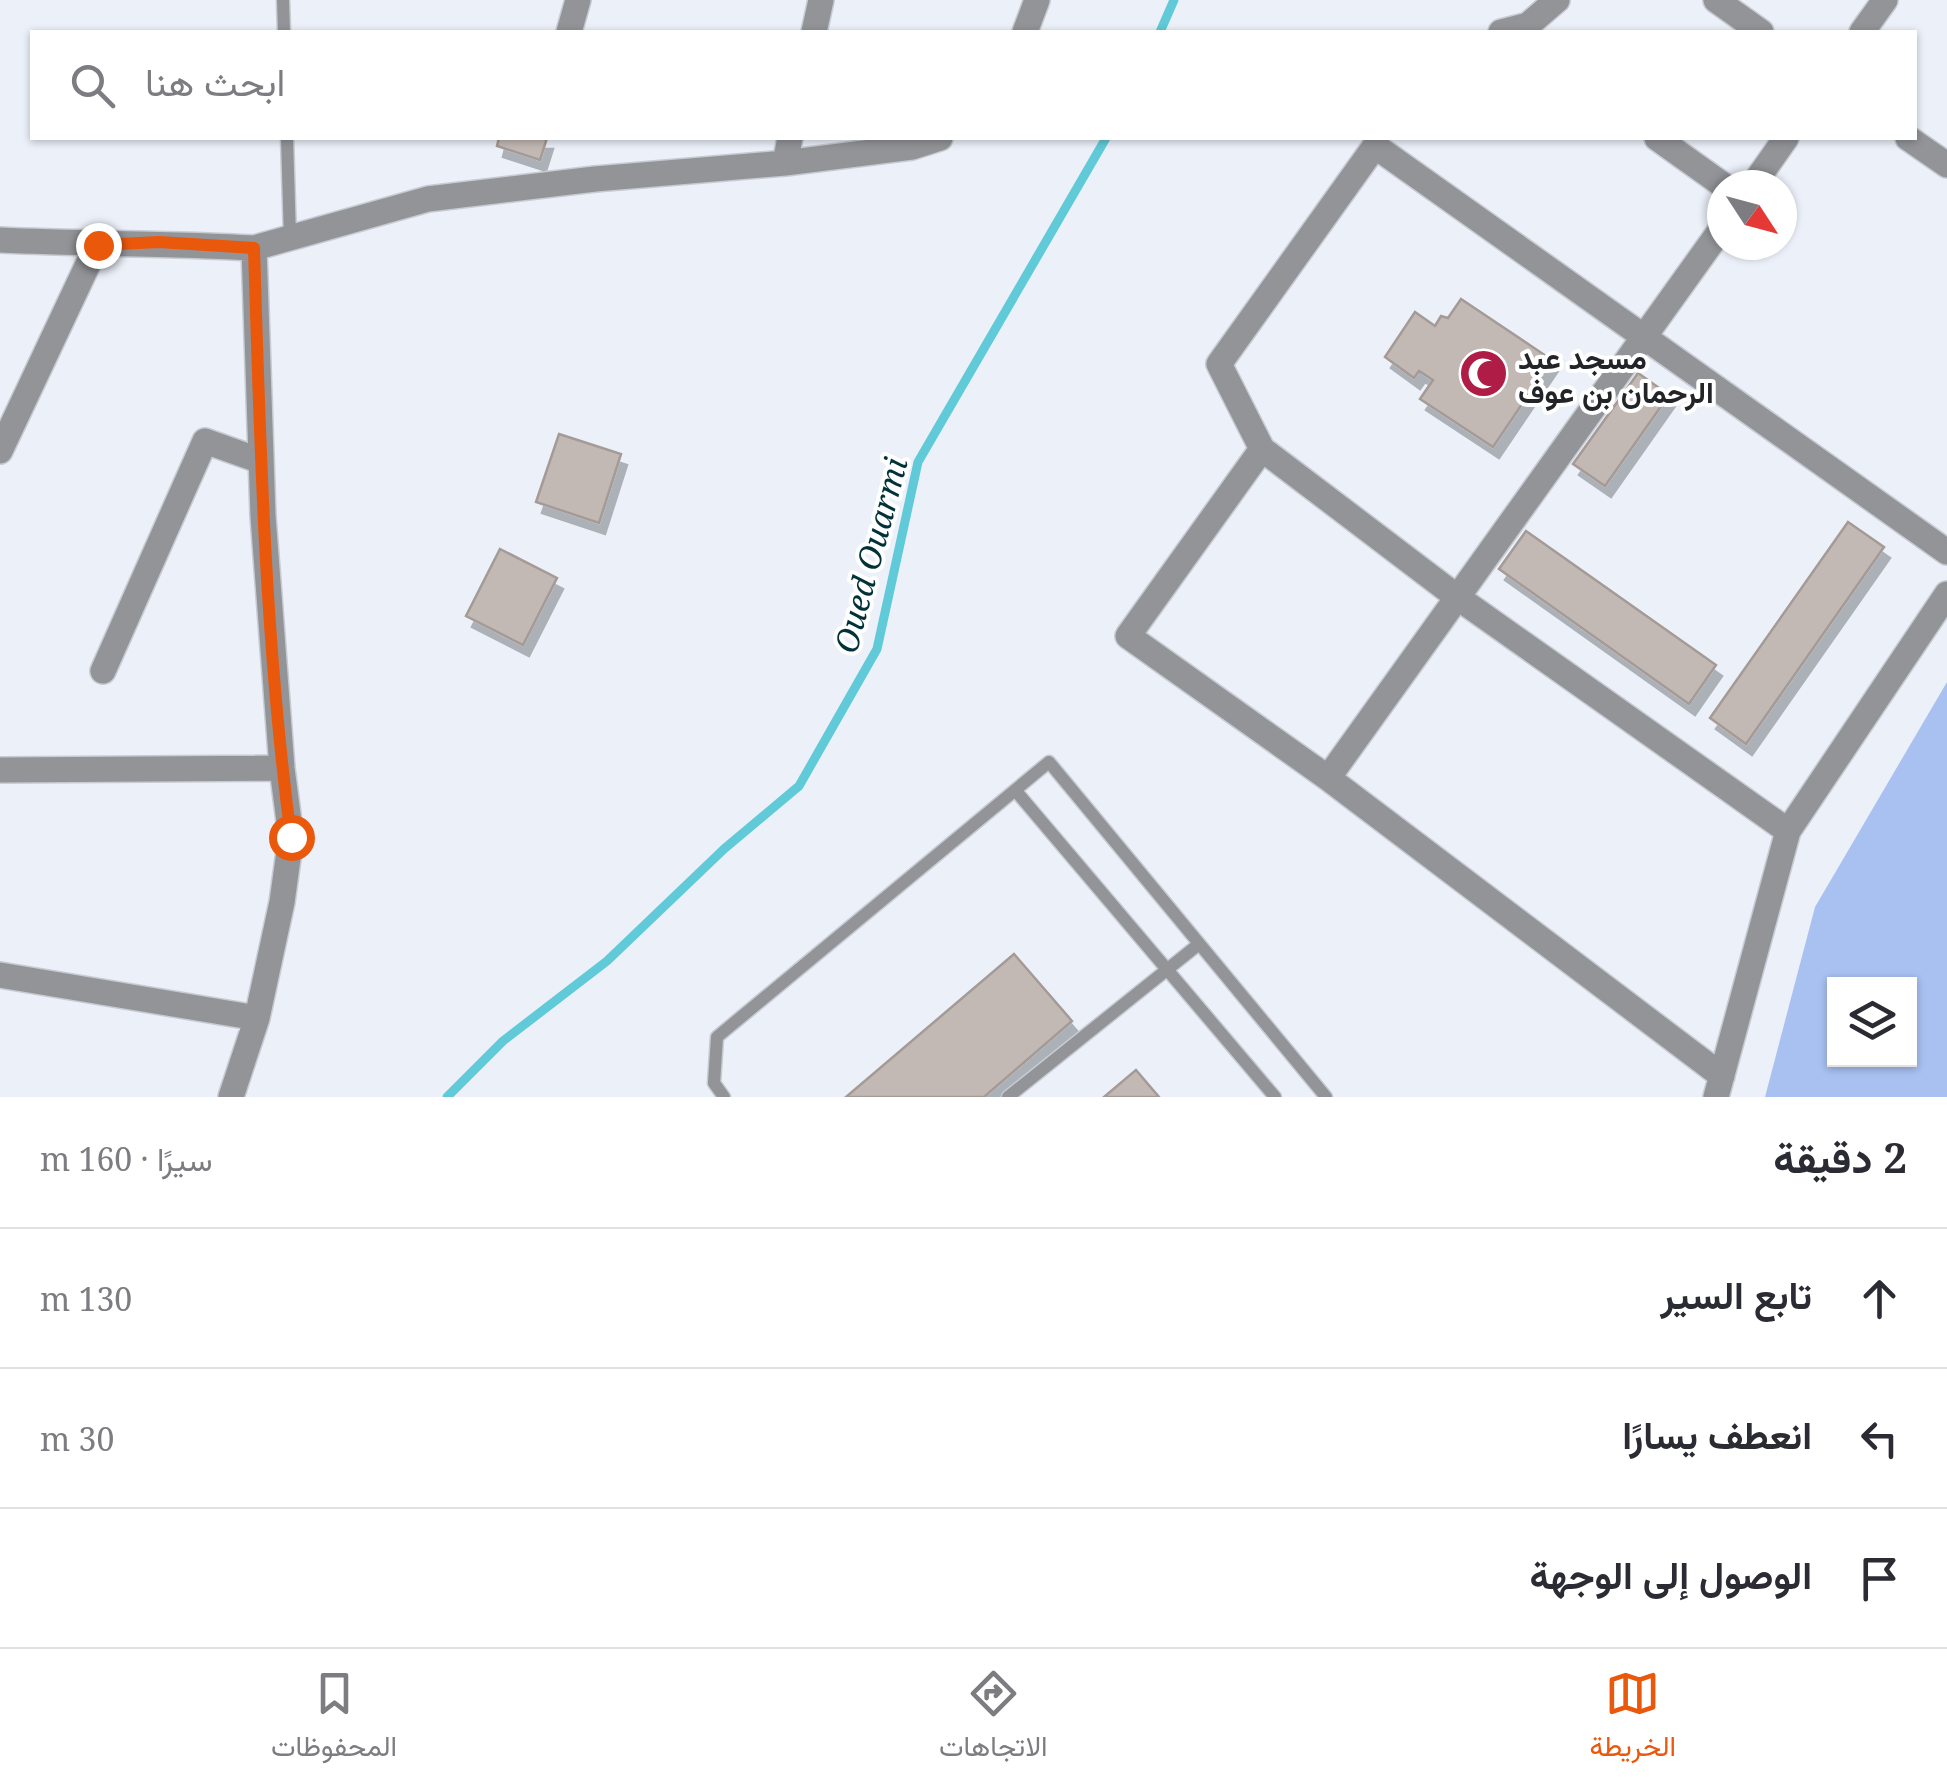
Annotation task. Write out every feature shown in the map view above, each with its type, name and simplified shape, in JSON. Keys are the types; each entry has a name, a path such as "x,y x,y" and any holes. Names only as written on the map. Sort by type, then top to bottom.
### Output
{"street":[{"path":"570,30 578,0"},
{"path":"814,30 821,0"},
{"path":"1026,30 1038,0"},
{"path":"1512,30 1528,25 1557,0"},
{"path":"1716,0 1758,30"},
{"path":"1863,30 1885,0"},
{"path":"0,240 98,245 159,242 254,248 428,199 788,150 912,147 934,140"},
{"path":"1660,140 1707,174"},
{"path":"1763,170 1785,140"},
{"path":"1911,140 1947,166"},
{"path":"1788,831 1457,597 1262,449 1220,364 1377,142 1947,552"},
{"path":"0,452 98,245"},
{"path":"231,1097 257,1018 282,902 291,837 282,768 261,461 254,248"},
{"path":"1328,778 1707,249"},
{"path":"104,671 204,441 261,461"},
{"path":"1262,449 1128,636 1328,778 1719,1087 1788,831 1947,594"},
{"path":"0,770 282,768"},
{"path":"0,975 257,1018"}],"lane":[{"path":"283,0 284,30"},
{"path":"287,140 290,238"},
{"path":"724,1097 714,1083 716,1037 1048,762 1326,1097"},
{"path":"1015,790 1274,1097"},
{"path":"1008,1097 1199,944"}],"shaded area":[{"path":"1947,682 1947,1097 1765,1097 1815,907"}],"building":[{"path":"498,140 546,140 540,160 497,146"},
{"name":"مسجد عبد الرحمان بن عوف","path":"1461,299 1552,360 1493,447 1420,399 1433,380 1419,371 1414,378 1385,357 1415,312 1435,326 1441,316 1448,318"},
{"path":"1638,373 1669,395 1605,486 1573,464"},
{"path":"559,434 621,454 599,523 536,502"},
{"path":"1848,522 1884,547 1746,744 1710,718"},
{"path":"1526,531 1716,665 1689,704 1499,569"},
{"path":"500,549 557,578 523,645 466,616"},
{"path":"1014,954 1072,1021 984,1097 846,1097"},
{"path":"1136,1070 1159,1097 1104,1097"}],"waterway":[{"name":"Oued Ouarmi","path":"1161,30 1174,0"},
{"name":"Oued Ouarmi","path":"447,1097 503,1041 607,961 724,849 799,786 877,649 918,462 1105,140"}],"place":[{"name":"مسجد عبد الرحمان بن عوف","path":"1483,374"}],"route":[{"path":"98,245 159,242 254,248 263,516 291,837"}]}
